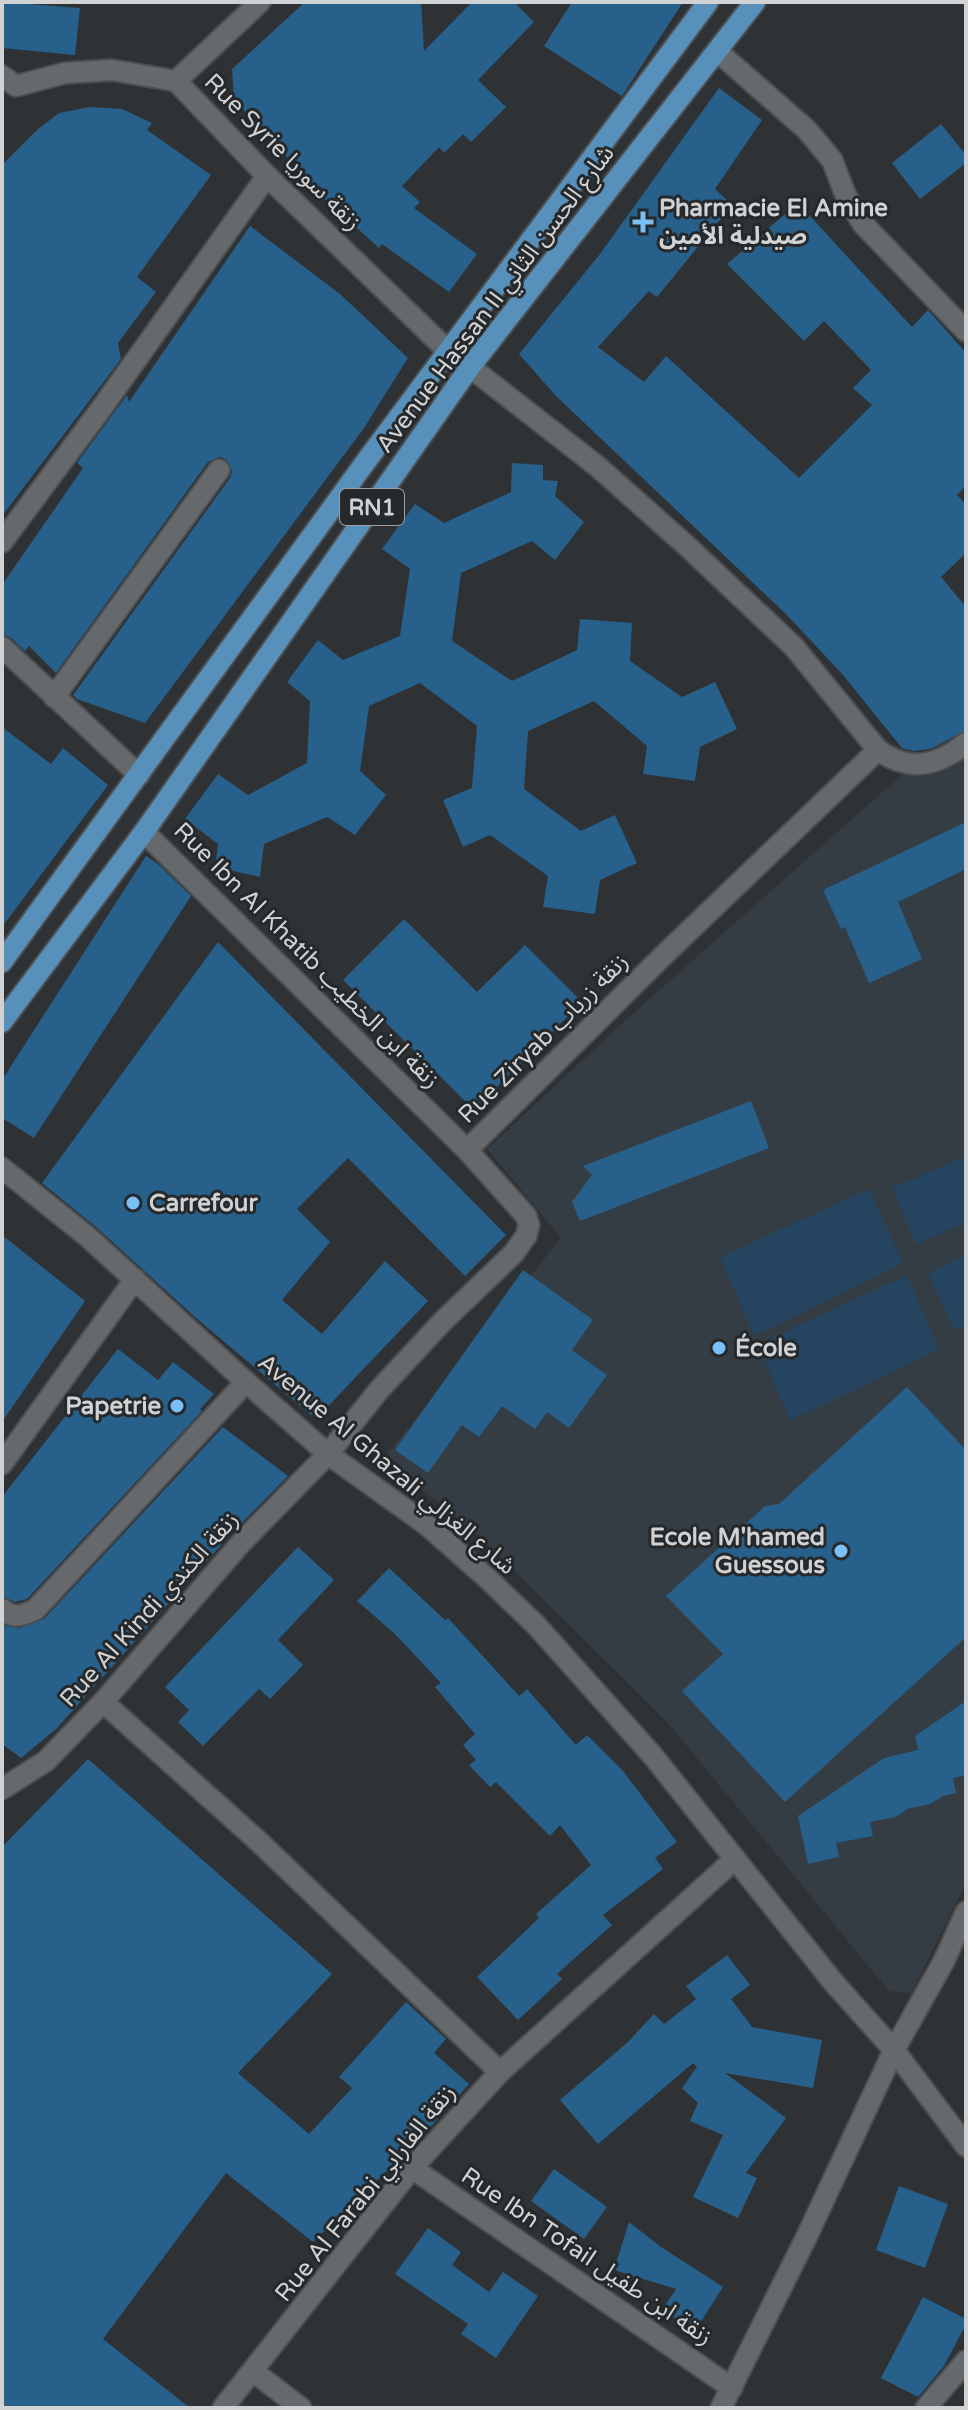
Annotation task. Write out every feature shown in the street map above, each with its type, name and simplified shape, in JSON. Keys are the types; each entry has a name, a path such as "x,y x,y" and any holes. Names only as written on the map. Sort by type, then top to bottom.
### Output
{"main road":[{"name":"Avenue Hassan II شارع الحسن الثاني","path":"2,962 448,351 708,2"},
{"name":"Avenue Hassan II شارع الحسن الثاني","path":"2,1022 144,832 470,367 755,2"}],"street":[{"path":"176,81 260,2"},
{"path":"717,51 807,130 832,160 846,196 863,224 966,331"},
{"name":"Rue Syrie زنقة سوريا","path":"7,87 65,73 112,70 176,81 267,176 448,351"},
{"path":"2,542 267,176"},
{"path":"470,367 597,466 688,547 794,647 878,750 896,760 926,764 942,761 966,743"},
{"path":"54,697 219,470"},
{"path":"2,647 139,775"},
{"name":"Rue Ziryab زنقة زرياب","path":"328,1454 379,1390 443,1321 514,1253 526,1236 529,1225 526,1216 467,1150 878,750"},
{"name":"Rue Ibn Al Khatib زنقة ابن الخطيب","path":"144,832 467,1150"},
{"name":"Avenue Al Ghazali شارع الغزالي","path":"2,1168 88,1237 328,1454 427,1525 536,1625 653,1756 834,1983 894,2050 966,2146"},
{"path":"2,1464 135,1279"},
{"path":"2,1609 7,1614 20,1617 35,1610 246,1382"},
{"name":"Rue Al Kindi زنقة الكندي","path":"2,1789 46,1761 103,1702 242,1542 328,1454"},
{"path":"103,1702 257,1840 500,2072"},
{"name":"Rue Al Farabi زنقة الفارابي","path":"223,2408 412,2168 500,2072 735,1859"},
{"path":"721,2408 894,2050 944,1961 966,1912"},
{"path":"944,1961 966,1960"},
{"name":"Rue Ibn Tofail زنقة ابن طفيل","path":"412,2168 732,2388"},
{"path":"926,2408 966,2361"},
{"path":"254,2372 301,2408"}],"shaded area":[{"name":"École","path":"966,718 966,1883 911,1994 889,1991 669,1724 483,1539 383,1459 561,1238 487,1149 639,1008"},
{"path":"966,1156 966,1222 916,1245 892,1188"},
{"path":"869,1189 903,1263 754,1336 720,1257"},
{"path":"966,1255 966,1324 954,1330 928,1273"},
{"path":"907,1275 939,1349 790,1421 758,1344"}],"building":[{"path":"2,2 80,8 75,55 2,48"},
{"path":"305,2 421,2 424,51 472,2 514,2 534,22 478,80 506,107 471,142 463,134 444,153 439,147 402,186 420,202 414,208 477,254 449,292 382,244 379,248 326,200 234,99 232,69"},
{"path":"572,2 683,2 622,96 544,46"},
{"path":"719,88 762,120 715,189 732,205 657,297 649,291 598,347 644,382 666,356 799,478 872,405 853,388 871,370 824,321 804,341 727,264 798,203 912,327 928,310 966,353 966,485 957,495 966,505 966,553 941,577 966,607 966,730 930,749 914,751 902,748 843,675 786,614 556,396 519,354 600,254"},
{"path":"90,107 122,109 152,123 147,130 211,175 137,277 156,292 118,343 121,359 2,516 2,165 59,113"},
{"path":"941,124 966,155 966,163 920,199 892,163"},
{"path":"250,226 340,294 408,358 364,428 145,723 73,695 230,478 232,471 227,460 220,457 208,462 56,673 29,646 25,651 2,634 2,585 83,468 77,463 127,395 129,402"},
{"path":"512,463 543,465 543,480 558,481 555,496 584,522 555,560 532,541 461,573 452,641 512,681 577,650 580,619 632,623 630,661 682,697 715,682 737,729 700,747 695,781 643,774 647,746 594,701 528,731 524,789 581,831 615,815 637,863 600,880 595,914 543,907 548,876 490,835 463,847 443,800 472,788 477,726 420,683 369,706 360,771 386,795 355,835 327,817 264,844 260,877 215,867 218,844 185,819 218,774 248,795 307,763 310,701 287,682 318,640 343,660 400,636 410,569 382,549 415,504 444,523 511,492"},
{"path":"2,727 51,764 63,748 108,785 2,927"},
{"path":"966,822 966,869 898,902 922,959 869,983 845,927 841,929 823,890"},
{"path":"146,856 191,896 34,1138 2,1118 2,1080"},
{"path":"404,919 477,992 525,945 582,1002 474,1110 343,980"},
{"path":"218,942 506,1235 465,1276 348,1158 297,1209 330,1242 282,1300 322,1334 385,1261 428,1301 316,1419 42,1183"},
{"path":"751,1101 769,1148 580,1221 572,1202 592,1175 583,1166"},
{"path":"2,1235 85,1301 2,1422"},
{"path":"523,1270 593,1320 572,1350 607,1375 569,1428 547,1412 535,1429 502,1406 479,1437 462,1425 428,1473 395,1450"},
{"path":"118,1349 158,1380 173,1362 214,1394 200,1409 202,1411 27,1599 15,1602 2,1596 2,1497"},
{"name":"Ecole M'hamed Guessous","path":"907,1387 966,1450 966,1637 785,1802 682,1691 723,1654 666,1596 765,1506 779,1504"},
{"path":"223,1427 288,1476 232,1533 56,1729 21,1758 2,1744 2,1625 20,1628 44,1619"},
{"path":"298,1547 334,1580 278,1640 303,1665 270,1699 259,1689 203,1746 178,1722 189,1710 165,1687"},
{"path":"389,1568 445,1620 448,1618 519,1696 527,1689 576,1745 587,1735 623,1771 677,1842 655,1858 663,1869 603,1915 612,1925 557,1974 562,1979 518,2020 477,1977 539,1918 536,1914 591,1865 560,1825 550,1836 496,1782 490,1787 469,1765 476,1760 463,1745 475,1734 435,1687 441,1683 394,1633 357,1601"},
{"path":"966,1701 966,1775 953,1778 956,1793 907,1809 896,1817 870,1822 873,1836 836,1843 839,1857 808,1864 798,1816 884,1758 918,1750 915,1736"},
{"path":"88,1759 332,1974 238,2073 309,2134 352,2088 339,2077 406,2002 446,2039 434,2053 469,2084 415,2144 313,2242 226,2173 103,2339 190,2408 2,2408 2,1847"},
{"path":"727,1955 750,1985 731,1999 752,2027 822,2040 813,2088 725,2073 786,2118 746,2173 757,2178 738,2218 693,2197 723,2135 690,2121 698,2103 682,2088 697,2067 693,2063 598,2144 560,2100 628,2042 654,2014 664,2024 696,1999 686,1986"},
{"path":"554,2169 607,2207 584,2239 531,2201"},
{"path":"899,2186 948,2204 925,2268 876,2250"},
{"path":"629,2222 723,2287 695,2331 662,2310 676,2289 614,2270"},
{"path":"428,2228 461,2252 452,2265 489,2292 503,2272 538,2296 496,2358 461,2334 468,2324 395,2274"},
{"path":"923,2297 966,2319 966,2324 944,2366 918,2397 881,2378"}],"place":[{"name":"Pharmacie El Amine صيدلية الأمين","path":"643,222"},
{"name":"Carrefour","path":"133,1203"},
{"name":"École","path":"719,1348"},
{"name":"Papetrie","path":"177,1406"},
{"name":"Ecole M'hamed Guessous","path":"841,1551"}]}
